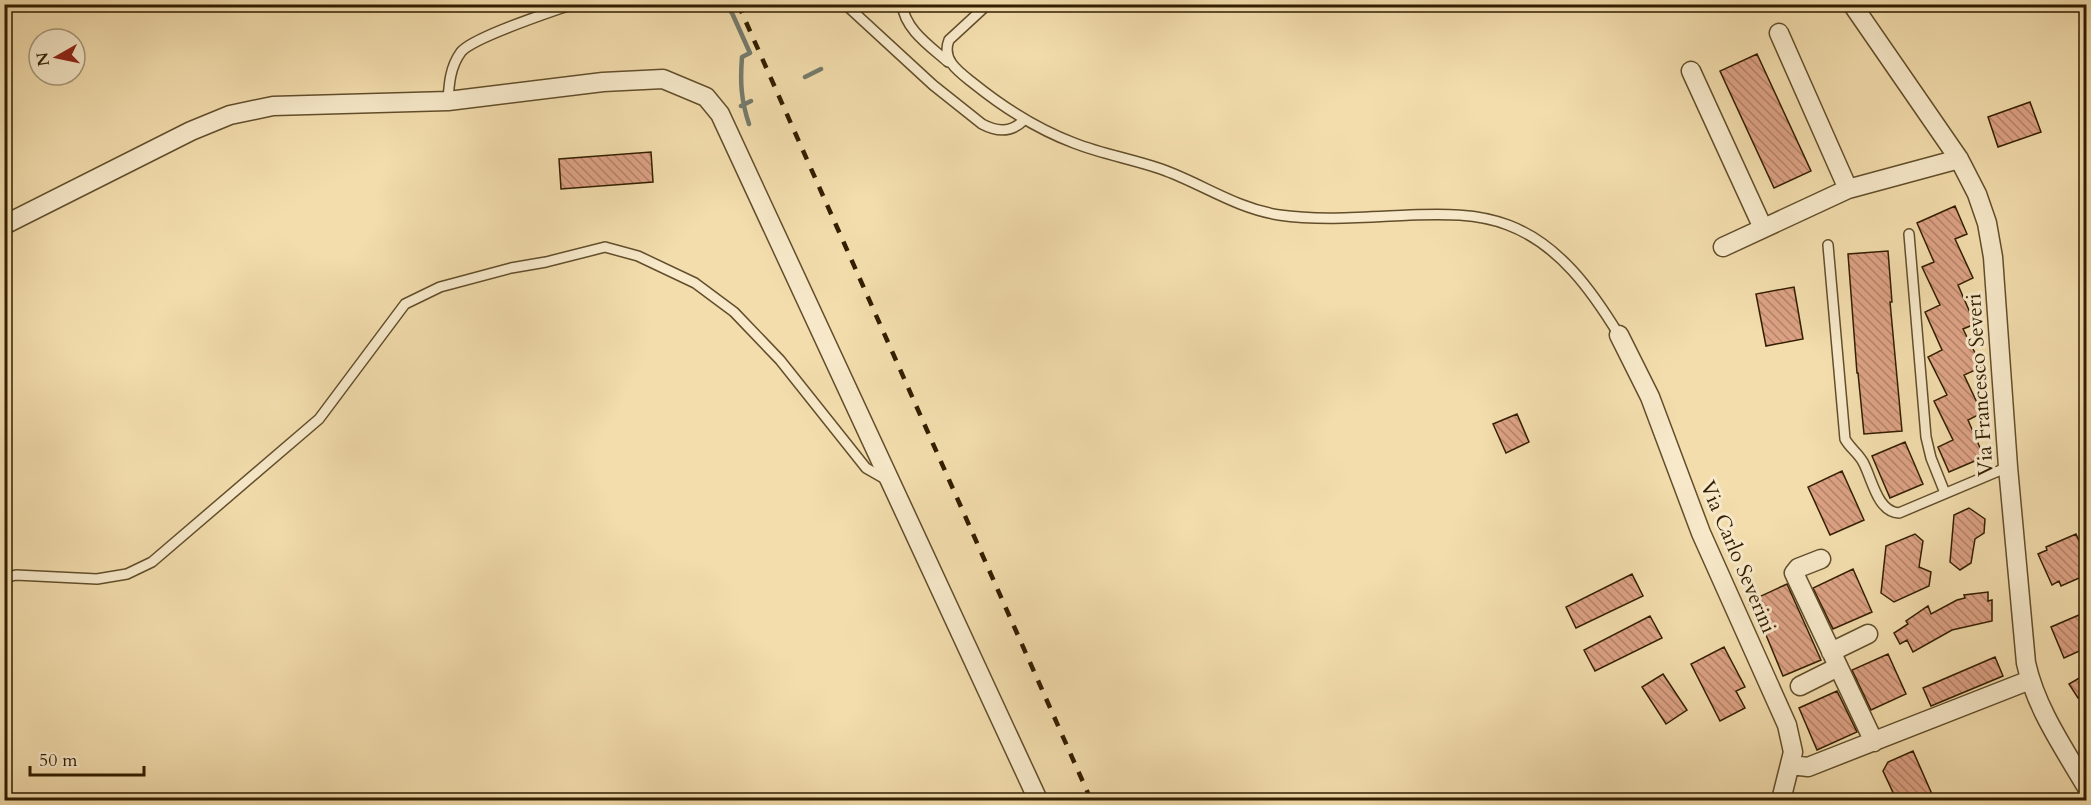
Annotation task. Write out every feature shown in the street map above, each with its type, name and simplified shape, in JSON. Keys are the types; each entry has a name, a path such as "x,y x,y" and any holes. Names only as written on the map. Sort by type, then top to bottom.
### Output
{"street":[{"name":"Via Francesco Severi","path":"1852,4 1959,159 1981,204 1992,248 2024,653 2030,680 2043,713 2086,786"},
{"path":"1779,33 1848,189"},
{"path":"1691,71 1763,228"},
{"path":"4,225 191,131 230,116 273,106 448,101 603,82 663,79 706,97 720,114 1038,801"},
{"path":"1723,247 1848,189 1959,159"},
{"name":"Via Carlo Severini","path":"1619,335 1650,397 1709,552 1781,708 1793,752 1781,801"},
{"path":"1821,559 1798,568 1794,573 1874,742"},
{"path":"1800,686 1868,634"},
{"path":"1791,765 1808,767 2030,680"}],"lane":[{"path":"448,101 449,82 462,50 478,41 573,4"},
{"path":"845,4 933,85 981,124 989,128 1006,130 1024,120"},
{"path":"902,4 905,19 911,28 952,66 993,99 1024,120 1075,143 1161,169 1224,199 1266,212 1321,217 1458,215 1509,225 1534,239 1570,268 1590,291 1619,335"},
{"path":"952,66 947,53 949,40 988,4"},
{"path":"1909,234 1926,437 1931,458 1946,493"},
{"path":"1828,245 1845,439 1862,460 1879,499 1890,512 1899,513 2008,467"},
{"path":"4,578 16,575 97,579 127,574 152,562 319,419 405,304 440,287 605,247 638,256 695,283 734,312 780,360 866,468 889,482"}],"building":[{"path":"1757,54 1811,171 1774,188 1720,71"},
{"path":"2030,102 2041,132 1998,147 1988,117"},
{"path":"651,152 653,182 561,189 559,159"},
{"path":"1955,206 1967,234 1955,239 1973,278 1958,285 1975,324 1963,329 1982,367 1964,375 1982,413 1968,420 1984,457 1949,472 1938,447 1953,440 1934,401 1947,395 1928,357 1942,350 1925,312 1940,305 1922,267 1934,262 1917,223"},
{"path":"1888,251 1892,302 1890,302 1902,431 1864,434 1848,254"},
{"path":"1794,287 1803,339 1766,346 1756,294"},
{"path":"1517,414 1529,442 1506,453 1493,424"},
{"path":"1905,442 1923,484 1890,498 1872,456"},
{"path":"1842,471 1864,520 1830,535 1808,487"},
{"path":"1969,508 1985,519 1984,533 1975,539 1971,563 1960,570 1950,562 1954,515"},
{"path":"1915,534 1923,541 1919,567 1931,572 1929,586 1894,602 1881,593 1886,546"},
{"path":"2076,534 2086,557 2086,575 2061,586 2059,581 2052,585 2038,554 2047,550 2046,547"},
{"path":"1853,569 1872,612 1833,629 1813,588"},
{"path":"1632,574 1643,596 1576,628 1566,607"},
{"path":"1787,584 1821,660 1783,676 1759,618 1757,620 1748,602"},
{"path":"1988,592 1988,601 1992,600 1992,621 1952,630 1913,652 1907,640 1900,644 1894,633 1908,624 1906,621 1928,606 1931,614 1965,598 1964,595"},
{"path":"2086,612 2086,648 2064,658 2051,627"},
{"path":"1650,616 1662,638 1595,671 1584,650"},
{"path":"1724,647 1745,687 1736,691 1745,708 1720,721 1691,664"},
{"path":"1888,654 1906,694 1871,710 1852,670"},
{"path":"1995,657 2003,676 1931,706 1923,688"},
{"path":"1663,674 1687,710 1666,724 1642,687"},
{"path":"2086,674 2086,693 2078,698 2069,684"},
{"path":"1837,691 1857,732 1817,750 1799,708"},
{"path":"1913,751 1935,801 1897,801 1883,771 1888,762"}],"waterway":[{"path":"725,4 732,13 750,53 742,57 741,75 743,99 749,124"},
{"path":"805,77 821,69"},
{"path":"741,106 751,101"}],"railway":[{"path":"738,4 1091,800"}]}
